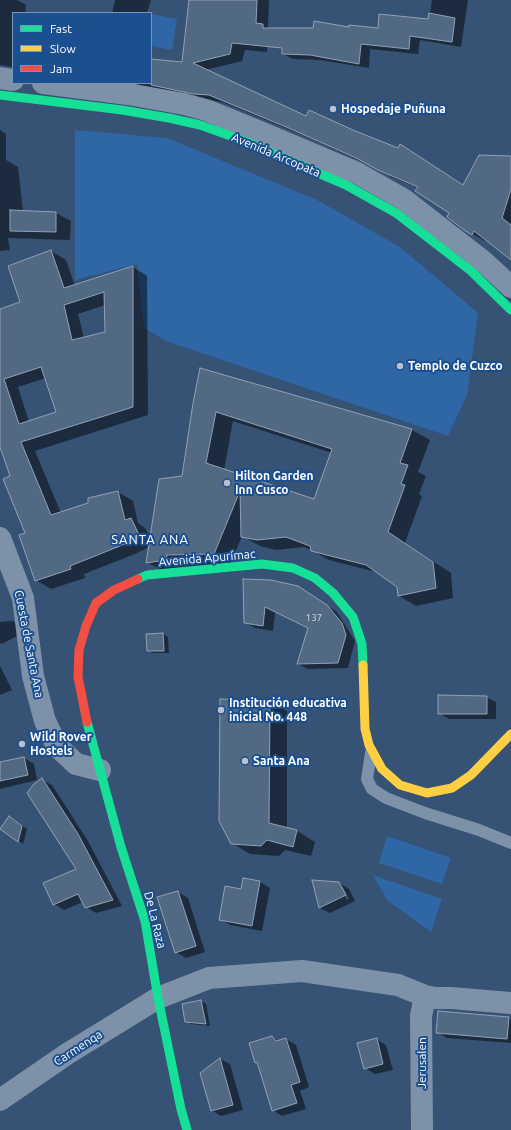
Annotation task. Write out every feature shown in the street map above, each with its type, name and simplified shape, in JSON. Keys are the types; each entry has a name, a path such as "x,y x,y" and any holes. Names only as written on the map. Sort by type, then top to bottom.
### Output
{"main road":[{"name":"Avenida Arcopata","path":"0,95 122,110 169,118 200,125 242,140 346,185 396,213 471,271 511,310"},
{"name":"Avenida Apurímac","path":"86,720 78,677 79,650 86,626 96,603 114,590 147,575 262,564 293,568 315,578 333,593 353,617 362,644 365,729 371,750 382,769 400,785 427,793 452,788 471,775 511,734"},
{"name":"De La Raza","path":"86,720 121,847 145,921 158,998 181,1109 187,1130"}],"street":[{"path":"0,78 12,80"},
{"name":"Avenida Arcopata","path":"51,84 128,94 184,104 206,110 357,172 403,199 484,262 511,287"},
{"name":"Cuesta de Santa Ana","path":"0,538 23,598 33,676 45,721 57,746 76,764 100,770"},
{"name":"Carmenqa","path":"0,1100 67,1054 158,998 209,978 302,971 398,985 425,996 435,998 511,1003"},
{"name":"Jerusalen","path":"422,1130 421,1016 425,996"}],"lane":[{"path":"371,750 367,779 372,790 386,798 479,830 511,843"}],"shaded area":[{"path":"152,14 177,19 172,50 152,46"},
{"path":"75,130 167,138 317,200 400,247 478,313 467,395 448,436 166,341 144,328 137,264 75,280"},
{"path":"387,836 451,858 442,884 379,863"},
{"path":"373,875 442,899 431,932 387,900"}],"building":[{"path":"189,0 257,0 256,23 263,24 263,28 313,28 314,21 349,27 349,25 378,28 379,14 428,19 429,13 455,18 452,42 410,36 409,49 361,44 359,64 310,55 282,54 282,48 232,43 230,54 193,63 306,116 309,110 398,148 400,144 463,185 479,155 511,156 511,189 502,218 511,225 511,260 474,231 472,235 447,217 449,213 415,191 418,187 291,129 209,95 193,94 151,85 152,59 182,62"},
{"path":"10,210 56,212 56,232 10,231"},
{"path":"51,250 64,288 133,266 133,407 21,442 51,515 88,503 88,498 118,491 125,520 131,518 140,537 70,566 71,569 35,581 19,535 25,533 3,479 10,476 0,447 0,309 20,302 8,266","holes":["104,292 105,332 72,340 64,305","41,367 56,412 19,424 4,379"]},
{"name":"Hilton Garden Inn Cusco","path":"200,368 412,429 400,463 408,465 401,484 405,485 388,532 433,562 436,588 398,596 397,587 366,565 311,551 310,546 286,537 257,540 241,537 240,491 214,554 167,555 166,560 146,563 159,479 182,476","holes":["216,412 332,449 314,499 206,463"]},
{"path":"243,579 271,580 298,586 327,605 342,623 346,635 338,663 297,664 308,628 265,607 263,626 244,623"},
{"path":"163,633 164,651 147,651 146,634"},
{"path":"438,695 487,696 487,714 438,714"},
{"name":"Santa Ana","path":"220,699 270,700 269,823 297,830 293,847 267,840 261,846 231,844 219,821"},
{"path":"24,757 28,775 0,781 0,762"},
{"path":"42,778 78,834 113,900 85,908 78,894 53,905 43,883 76,869 27,793 34,784"},
{"path":"9,816 22,826 18,842 0,829"},
{"path":"243,878 260,881 252,926 219,920 225,886 241,889"},
{"path":"312,880 339,882 346,895 319,908"},
{"path":"178,891 196,946 175,953 157,897"},
{"path":"201,1000 206,1024 185,1022 182,1004"},
{"path":"438,1011 509,1017 507,1039 436,1033"},
{"path":"272,1036 276,1041 286,1038 300,1082 291,1085 297,1103 272,1111 257,1062 255,1063 249,1043"},
{"path":"377,1038 383,1064 364,1069 357,1043"},
{"path":"220,1058 233,1105 211,1111 200,1073"}],"traffic: fast":[{"path":"0,95 122,110 169,118 200,125 242,140 346,185 396,213 471,271 511,310"},
{"path":"138,579 147,575 262,564 293,568 315,578 333,593 353,617 362,644 363,665"},
{"path":"87,722 121,847 145,921 158,998 181,1109 187,1130"}],"traffic: slow":[{"path":"363,665 365,729 369,745 382,769 400,785 427,793 452,788 471,775 511,734"}],"traffic: jam":[{"path":"87,722 78,677 79,650 86,626 96,603 114,590 138,579"}],"place":[{"name":"Hospedaje Puñuna","path":"333,109"},
{"name":"Templo de Cuzco","path":"400,366"},
{"name":"Hilton Garden Inn Cusco","path":"227,483"},
{"name":"Institución educativa inicial No. 448","path":"221,710"},
{"name":"Wild Rover Hostels","path":"22,744"},
{"name":"Santa Ana","path":"245,761"}],"district":[{"name":"SANTA ANA","path":"150,540"}]}
